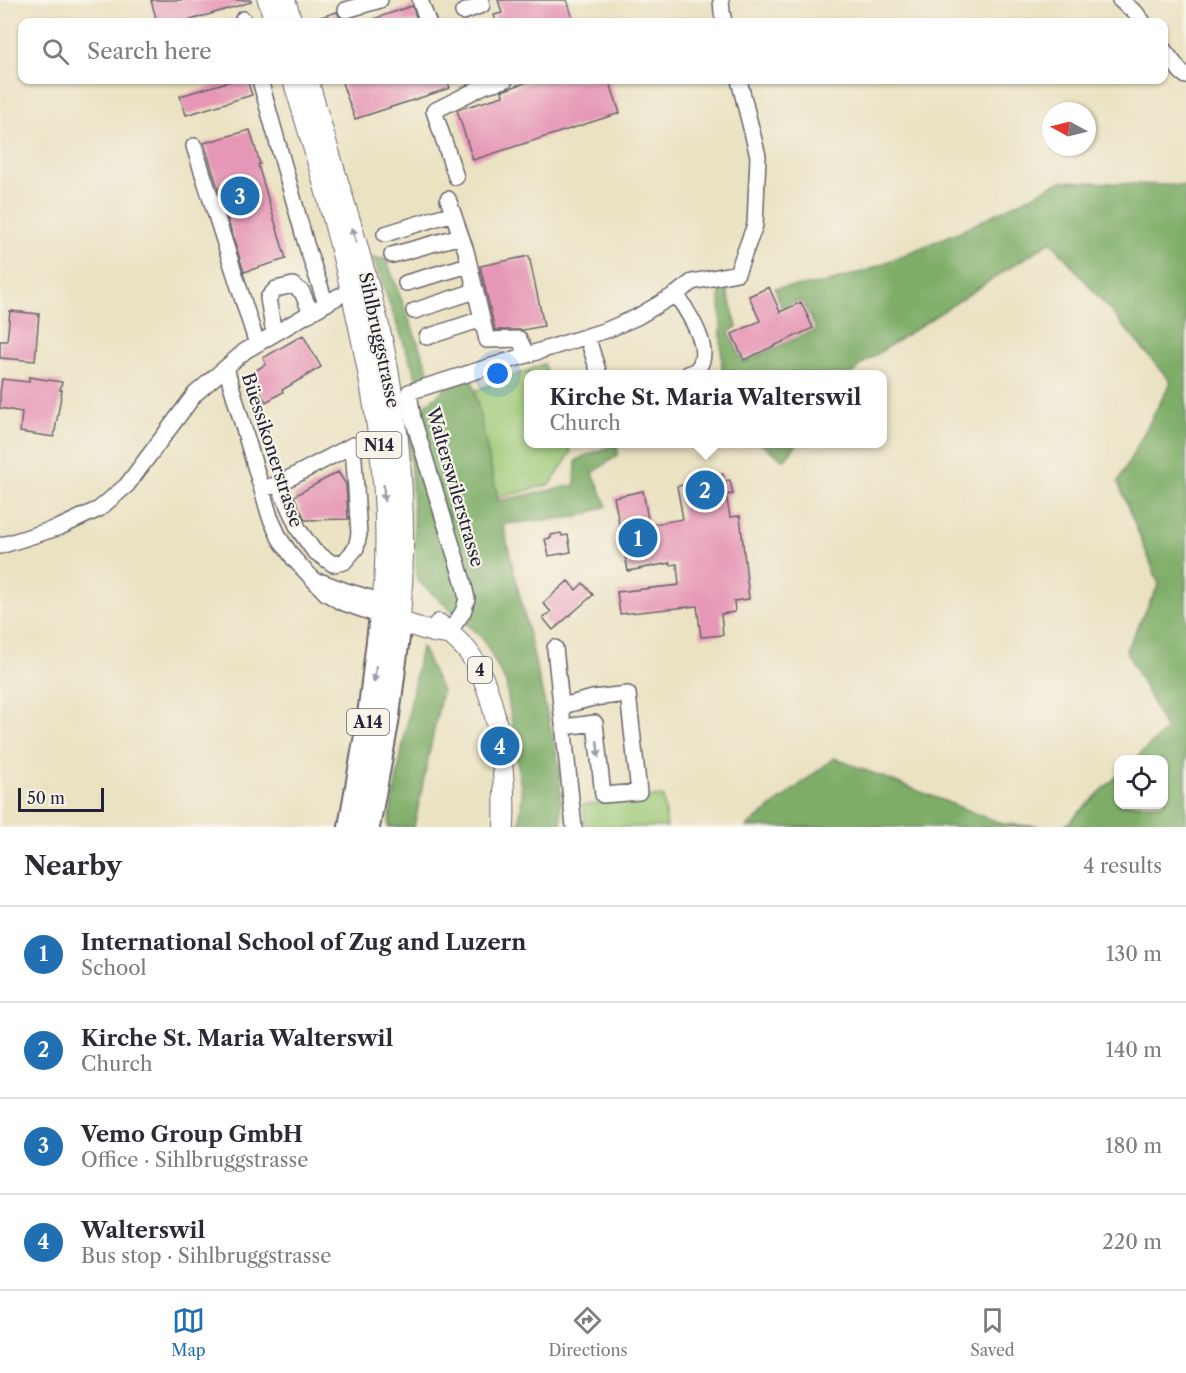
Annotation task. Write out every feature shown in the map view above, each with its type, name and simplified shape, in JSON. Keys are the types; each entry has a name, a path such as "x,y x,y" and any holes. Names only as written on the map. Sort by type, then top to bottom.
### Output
{"highway":[{"name":"A14","path":"350,827 391,612"},
{"name":"A14","path":"368,827 387,723 391,612"}],"main road":[{"path":"268,0 274,18"},
{"path":"285,0 291,18"},
{"name":"Sihlbruggstrasse","path":"293,84 337,231 368,366 382,470 385,571 391,612"},
{"name":"Sihlbruggstrasse","path":"309,84 369,282 384,350 400,470 403,526 391,612"},
{"name":"4","path":"391,612 433,632 448,634 464,646 480,671 488,689 498,733 505,800 504,827"}],"street":[{"path":"346,10 380,0"},
{"path":"420,0 427,18"},
{"path":"462,11 482,5 481,0"},
{"path":"721,0 723,18"},
{"path":"1120,0 1140,18"},
{"path":"1168,56 1180,72 1186,76"},
{"path":"226,368 245,351 333,300 306,244 261,84"},
{"path":"456,177 434,111 481,84"},
{"name":"Walterswilerstrasse","path":"448,634 462,612 467,599 413,419 409,392 607,330 637,317 692,282 737,273 755,225 758,156 740,84"},
{"path":"194,146 257,344"},
{"path":"385,234 451,206 469,265 487,340 519,339 527,355"},
{"path":"392,255 461,236"},
{"path":"406,283 469,265"},
{"path":"274,334 268,297 276,289 293,285 302,292 311,313"},
{"path":"414,311 475,291"},
{"path":"676,294 692,319 704,351 703,360 696,370"},
{"path":"427,337 482,320"},
{"path":"587,336 597,370"},
{"name":"Büessikonerstrasse","path":"0,546 60,527 99,509 127,485 195,394 226,368 270,517 280,539 294,559 326,593 341,602 391,612"},
{"path":"262,489 278,484 353,445 359,534 356,548 344,562 333,564 314,551 298,530 278,484"},
{"path":"555,648 574,827"},
{"path":"562,706 593,698 628,694 639,792 603,795 593,698"},
{"path":"564,727 595,723"}],"green space":[{"path":"1061,181 1186,186 1186,827 1064,827 1114,779 1114,809 1168,809 1168,755 1139,755 1166,730 1126,650 1159,584 1118,482 1171,382 1051,241 860,365 856,370 722,370 720,289 726,287 737,327 729,332 743,363 816,329 802,300 781,307 775,288 823,284 868,270 965,229"},
{"path":"373,258 386,259 432,380 418,383"},
{"path":"544,364 546,370 529,370"},
{"path":"470,369 498,501 575,485 576,461 606,448 617,448 618,455 593,473 607,506 577,517 503,524 560,769 561,827 519,827 522,795 506,683 483,639 417,580 408,419"},
{"path":"524,372 524,448 570,448 571,452 551,484 498,498 472,392"},
{"path":"767,448 794,448 784,460"},
{"path":"421,646 442,691 414,827 388,827"},
{"path":"834,758 1003,824 1043,827 746,827"},
{"path":"663,796 667,827 585,827 583,805"}],"building":[{"path":"151,0 251,0 251,2 197,18 156,18"},
{"path":"498,0 567,0 573,18 495,18 494,15 502,13"},
{"path":"412,6 416,18 376,18"},
{"path":"337,12 342,18 318,18"},
{"path":"220,84 248,84 252,95 186,115 180,96"},
{"path":"342,84 448,84 450,88 355,119"},
{"path":"522,84 610,84 620,113 473,160 457,110 503,96 502,91"},
{"path":"250,130 286,259 244,272 204,143"},
{"path":"529,256 544,326 523,330 495,330 480,266"},
{"path":"769,287 780,312 801,302 813,328 744,360 732,334 760,321 749,296"},
{"path":"10,311 39,314 35,361 0,358 0,341 7,341"},
{"path":"303,335 321,367 266,402 250,374 266,364 263,358"},
{"path":"29,377 62,382 54,437 20,432 22,412 0,408 2,379 29,382"},
{"path":"338,472 346,484 348,519 305,520 294,496"},
{"path":"723,474 724,481 730,480 733,494 726,495 730,517 740,516 749,599 734,601 735,612 721,614 723,635 701,637 697,606 620,614 617,592 679,585 677,564 670,565 670,563 628,571 614,497 643,491 649,525 683,519 677,486 710,480 709,476"},
{"path":"561,533 562,536 568,535 571,552 549,556 545,539"},
{"path":"568,581 576,590 583,583 593,595 553,630 543,618 551,612 543,603"}],"place":[{"name":"Vemo Group GmbH","path":"240,196"},
{"name":"Kirche St. Maria Walterswil","path":"705,490"},
{"name":"International School of Zug and Luzern","path":"638,538"},
{"name":"Walterswil","path":"500,746"}]}
